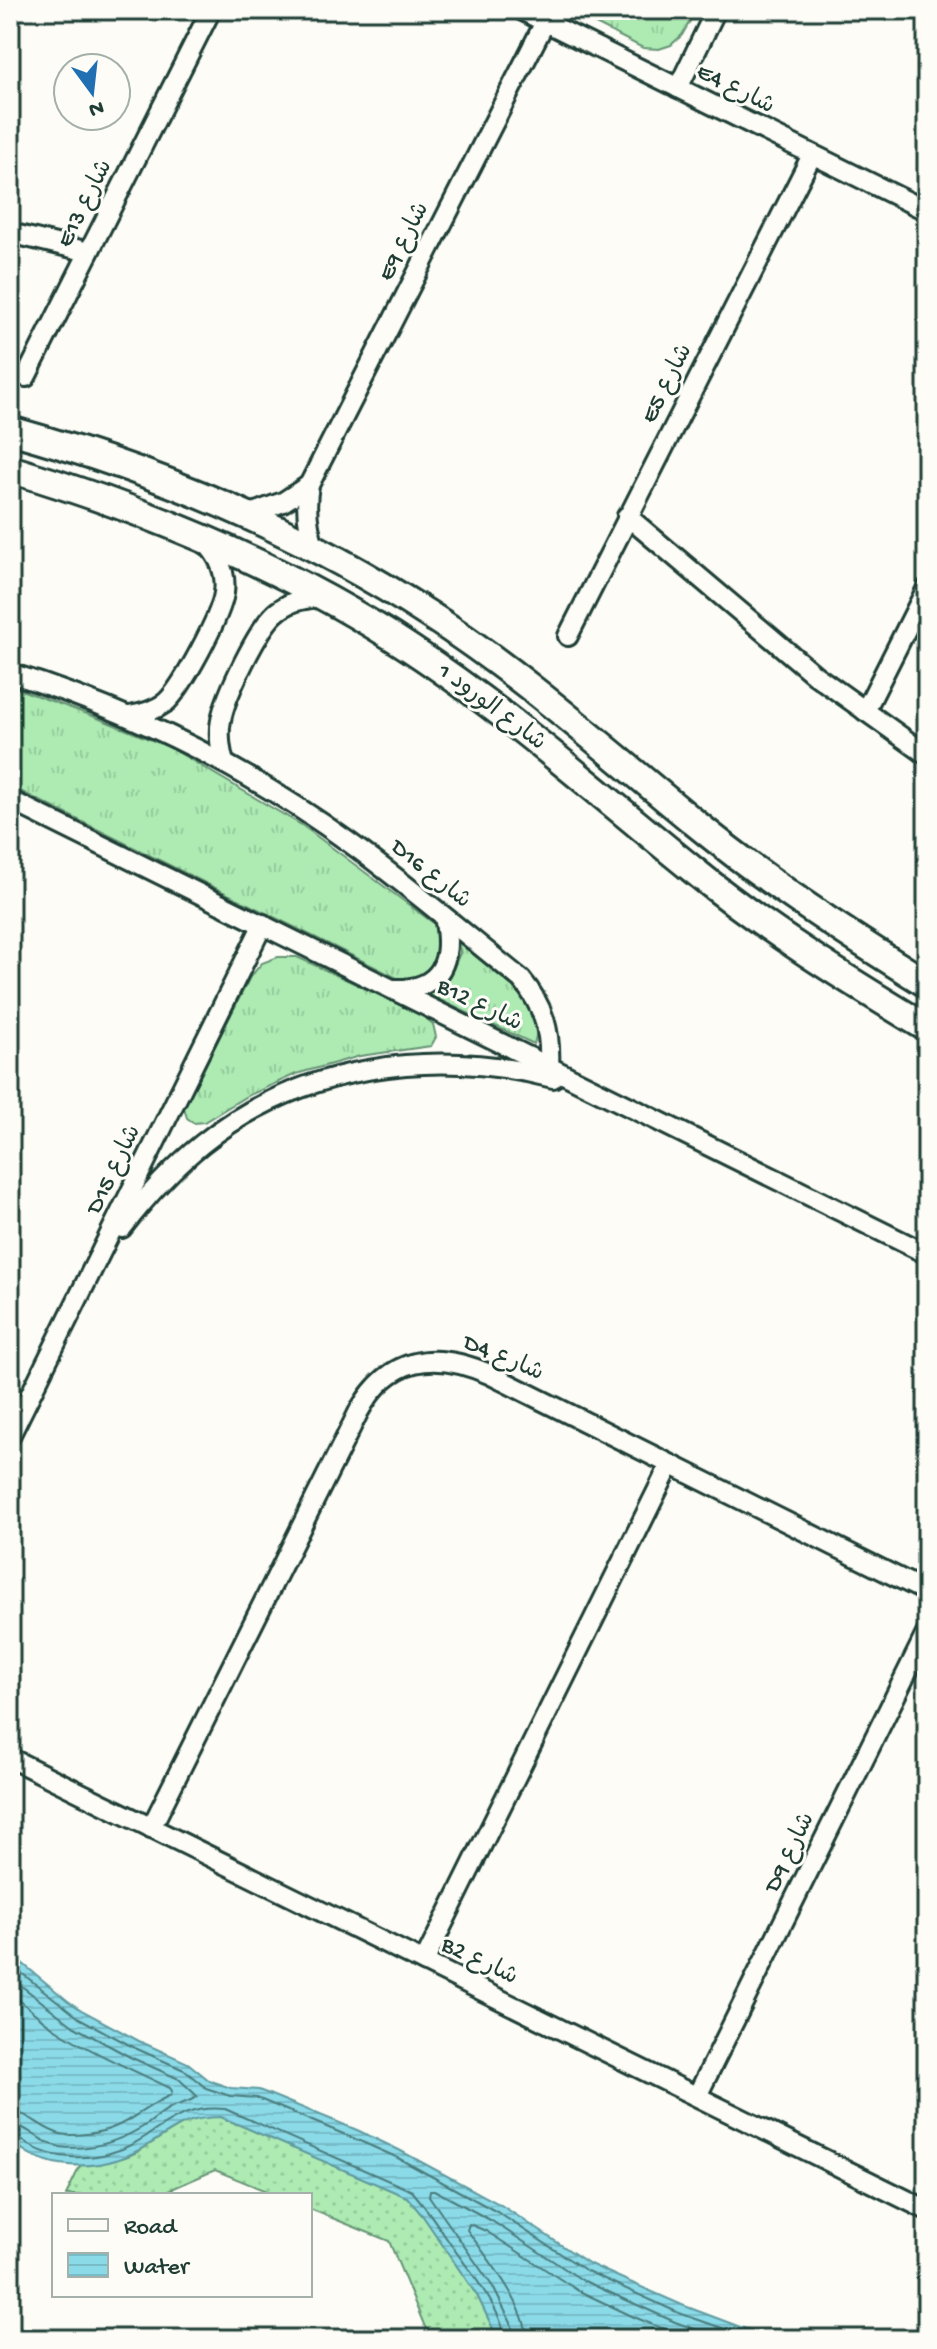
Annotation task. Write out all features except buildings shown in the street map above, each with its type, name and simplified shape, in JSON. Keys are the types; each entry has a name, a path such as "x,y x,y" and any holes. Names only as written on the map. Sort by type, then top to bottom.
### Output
{"street":[{"name":"E13 شارع","path":"26,377 211,10"},
{"name":"E4 شارع","path":"521,10 927,211"},
{"path":"678,88 716,10"},
{"name":"E9 شارع","path":"315,548 306,513 309,485 545,22"},
{"name":"E5 شارع","path":"568,636 812,155"},
{"path":"10,233 89,252"},
{"name":"شارع الورود 1","path":"10,430 116,461 248,515 384,587 482,650 534,689 737,856 927,984"},
{"name":"شارع الورود 1","path":"10,469 112,502 268,567 410,648 491,706 758,919 817,960 927,1028"},
{"path":"248,515 283,502 309,485"},
{"path":"627,516 767,636 927,755"},
{"path":"130,716 146,713 173,695 222,602 224,577 220,563 203,540"},
{"path":"865,711 927,588"},
{"path":"224,763 219,736 224,709 257,638 274,613 289,603 325,597"},
{"name":"D16 شارع","path":"10,673 130,716 224,763 347,841 521,979 542,1010 548,1028 549,1067"},
{"name":"B12 شارع","path":"10,800 927,1254"},
{"path":"392,989 413,990 429,983 441,971 448,955 449,938 444,917"},
{"name":"D15 شارع","path":"10,1436 263,924"},
{"path":"100,1255 170,1172 203,1143 238,1118 317,1082 369,1069 423,1063 491,1066 531,1072 589,1087"},
{"name":"D4 شارع","path":"151,1828 359,1411 380,1382 394,1371 411,1364 431,1360 471,1366 927,1592"},
{"path":"424,1962 670,1465"},
{"name":"D9 شارع","path":"697,2096 927,1632"},
{"name":"B2 شارع","path":"10,1758 927,2210"}],"green space":[{"path":"568,10 688,10 690,21 682,35 671,45 659,49 643,48"},
{"path":"10,686 169,747 303,826 436,925 439,946 434,964 421,976 399,979 10,786"},
{"path":"457,931 531,1003 538,1028 534,1044 427,994 441,988 450,976 460,953"},
{"path":"278,957 297,957 419,1013 433,1024 436,1037 431,1046 360,1056 296,1074 245,1097 204,1122 194,1123 187,1118 184,1108 250,977 262,963"},
{"path":"198,2117 221,2117 407,2197 478,2297 498,2339 430,2339 389,2241 312,2210 312,2193 271,2193 215,2170 163,2193 67,2193 81,2164 130,2155"}],"water":[{"path":"10,1953 83,2011 188,2063 210,2081 231,2088 259,2090 357,2130 501,2205 590,2264 682,2305 783,2339 498,2339 478,2297 407,2197 221,2117 184,2123 137,2151 105,2163 71,2165 38,2158 10,2139"}]}
